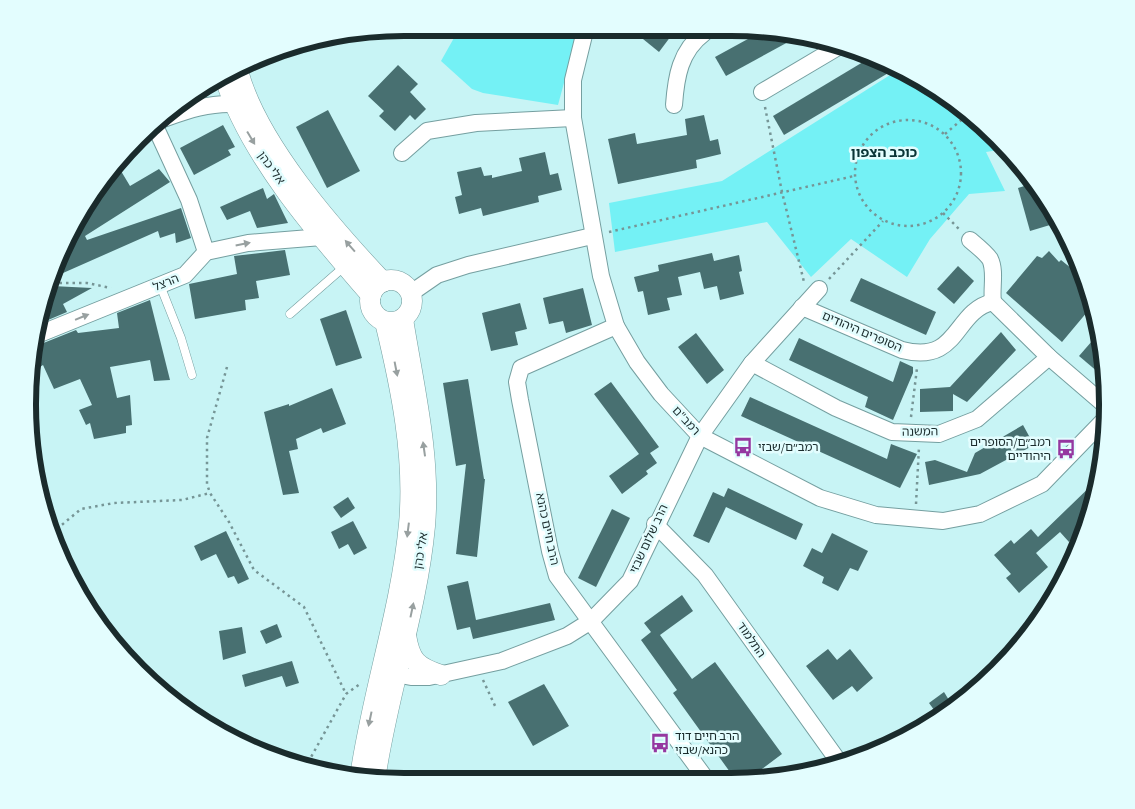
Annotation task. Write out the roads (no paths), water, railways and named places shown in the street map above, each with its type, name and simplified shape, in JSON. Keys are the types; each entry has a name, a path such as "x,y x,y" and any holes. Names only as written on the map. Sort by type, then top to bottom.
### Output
{"street":[{"name":"רמב\"ם","path":"584,36 573,80 573,118 592,236 601,276 616,326 637,362 661,394 700,436 820,498 876,515 943,521 980,514 1042,484 1098,426"},
{"path":"674,105 676,80 684,55 701,36"},
{"path":"762,92 832,51"},
{"name":"אלי כהן","path":"240,75 252,111 280,156 377,288"},
{"name":"אלי כהן","path":"226,83 233,104 261,155 345,266 377,288"},
{"path":"178,114 195,108 217,104 233,104"},
{"path":"402,153 427,131 476,123 573,118"},
{"path":"158,132 189,200 206,252 248,243 322,237"},
{"path":"410,293 437,275 468,265 592,236"},
{"path":"970,240 989,258 992,266 991,290 993,302 1048,357 1099,400"},
{"name":"הרצל","path":"43,333 185,275 206,252"},
{"path":"399,282 410,293 410,310 394,320 374,314 371,308 377,288 399,282"},
{"name":"הסופרים היהודים","path":"810,299 902,350 919,354 934,351 947,344 977,309 993,302"},
{"name":"הרב שלום שבזי","path":"388,673 411,677 441,675 502,661 567,636 591,621 630,581 655,524 700,436 752,363 810,299"},
{"name":"אלי כהן","path":"362,770 388,673 406,635 425,526 426,459 394,320"},
{"name":"אלי כהן","path":"376,772 409,524 410,464 396,365 394,320"},
{"name":"הרב חיים כהנא","path":"616,326 521,368 517,382 550,551 558,576 702,773"},
{"name":"המשנה","path":"752,363 844,411 892,432 939,434 977,419 1048,357"},
{"name":"התלמוד","path":"655,524 705,575 835,757"},
{"path":"406,635 410,654 415,662 427,671 441,675"}],"lane":[{"path":"290,314 345,266"},
{"path":"160,286 181,338 192,375"}],"place":[{"name":"רמב״ם/שבזי","path":"743,447"},
{"name":"רמב״ם/הסופרים היהודיים","path":"1066,449"},
{"name":"הרב חיים דוד כהנא/שבזי","path":"660,743"}],"district":[{"name":"כוכב הצפון","path":"884,153"}]}
